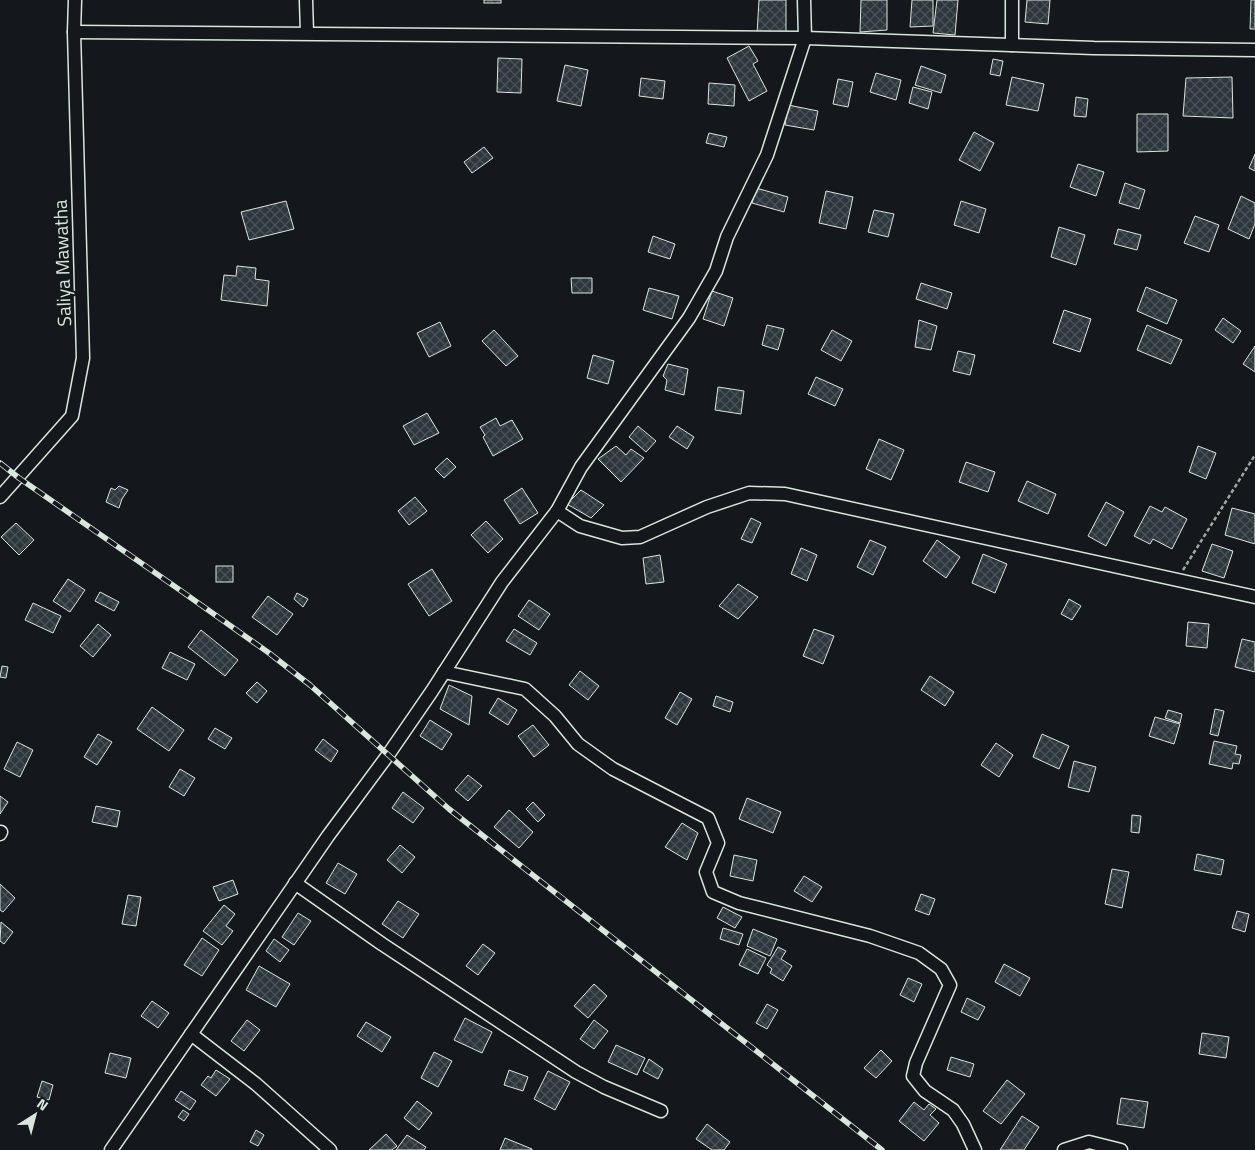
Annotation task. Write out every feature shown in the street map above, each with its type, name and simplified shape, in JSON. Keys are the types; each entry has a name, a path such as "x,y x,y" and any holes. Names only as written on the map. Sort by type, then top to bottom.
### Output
{"street":[{"name":"Saliya Mawatha","path":"0,497 19,478 72,416 83,358 74,32 75,0"},
{"path":"306,0 307,34"},
{"path":"111,1150 295,883 388,756 502,582 557,511 581,467 689,318 716,271 727,236 767,155 805,38 804,0"},
{"path":"1012,0 1012,45"},
{"path":"74,32 805,38 1255,50"},
{"path":"557,511 580,526 622,538 640,537 708,507 749,493 785,494 1255,597"},
{"path":"444,672 526,689 555,716 578,744 613,769 708,818 718,843 706,872 713,892 739,903 870,936 903,947 919,953 941,969 950,985 916,1063 914,1076 925,1091 953,1110 963,1124 975,1150"},
{"path":"295,883 382,944 576,1072 604,1087 660,1111"},
{"path":"191,1034 256,1084 330,1150"},
{"path":"1064,1150 1089,1142 1121,1150"}],"path":[{"path":"1176,579 1229,499 1255,455"}],"building":[{"path":"484,0 501,0 501,3 484,3"},
{"path":"759,0 786,0 786,33 757,34"},
{"path":"861,0 887,0 887,30 860,32"},
{"path":"912,0 933,0 933,26 910,27"},
{"path":"937,0 958,0 955,35 933,33"},
{"path":"1027,0 1050,0 1048,24 1025,22"},
{"path":"1251,0 1255,0 1255,29 1250,29"},
{"path":"749,46 758,61 753,64 767,91 749,101 727,58"},
{"path":"498,58 522,59 521,93 497,92"},
{"path":"993,59 1003,61 1000,76 990,74"},
{"path":"565,65 588,70 581,106 557,101"},
{"path":"921,66 946,75 941,93 915,85"},
{"path":"876,73 901,80 896,100 870,92"},
{"path":"1012,77 1044,84 1038,111 1006,105"},
{"path":"1232,77 1233,118 1183,116 1186,78"},
{"path":"641,78 665,81 663,99 639,96"},
{"path":"838,79 853,82 848,107 833,104"},
{"path":"709,83 735,85 734,106 708,104"},
{"path":"913,87 932,92 928,109 909,103"},
{"path":"1076,97 1088,99 1086,117 1074,116"},
{"path":"788,105 818,111 814,130 785,125"},
{"path":"1137,114 1168,114 1168,151 1137,152"},
{"path":"974,132 994,143 980,171 959,160"},
{"path":"709,133 727,137 724,147 706,143"},
{"path":"484,147 493,158 472,173 464,162"},
{"path":"1255,154 1255,171 1249,168"},
{"path":"1078,164 1104,172 1096,196 1070,187"},
{"path":"1125,183 1145,190 1139,209 1119,203"},
{"path":"756,188 788,197 784,212 752,203"},
{"path":"826,191 853,197 846,229 819,223"},
{"path":"1241,196 1255,203 1255,224 1249,239 1228,229"},
{"path":"286,201 294,229 249,240 241,212"},
{"path":"961,201 986,209 979,233 954,225"},
{"path":"874,210 894,214 888,237 868,232"},
{"path":"1195,216 1219,225 1209,252 1184,243"},
{"path":"1059,227 1085,235 1076,265 1051,257"},
{"path":"1118,229 1141,235 1137,250 1114,244"},
{"path":"653,236 675,244 670,259 648,252"},
{"path":"237,266 256,268 255,279 269,281 267,306 221,300 224,275 236,276"},
{"path":"571,278 592,278 592,293 572,293"},
{"path":"921,283 952,293 947,309 916,299"},
{"path":"1146,287 1177,300 1167,324 1137,311"},
{"path":"649,288 679,296 672,319 643,310"},
{"path":"712,291 733,298 724,326 703,319"},
{"path":"1064,310 1091,319 1080,352 1053,343"},
{"path":"1223,318 1241,331 1233,343 1215,330"},
{"path":"919,320 937,326 931,350 915,347"},
{"path":"440,322 451,346 429,357 417,333"},
{"path":"767,325 784,329 778,350 762,345"},
{"path":"1147,325 1182,340 1171,364 1137,350"},
{"path":"494,330 518,356 506,366 482,341"},
{"path":"832,330 852,341 841,361 821,350"},
{"path":"1255,346 1255,372 1243,364"},
{"path":"958,351 975,355 970,375 953,371"},
{"path":"593,355 614,361 608,384 587,378"},
{"path":"668,364 688,369 684,395 665,390 667,380 663,376"},
{"path":"816,377 843,389 835,406 808,394"},
{"path":"718,387 744,391 741,414 715,410"},
{"path":"427,413 439,433 414,445 403,426"},
{"path":"496,418 500,426 512,420 523,439 493,456 480,427"},
{"path":"638,426 656,441 646,452 629,437"},
{"path":"677,426 694,437 687,449 669,437"},
{"path":"879,439 904,450 891,480 866,469"},
{"path":"616,446 626,455 631,449 644,458 621,482 598,459"},
{"path":"1198,446 1216,453 1206,479 1189,472"},
{"path":"447,458 456,467 444,478 435,469"},
{"path":"966,462 995,472 988,492 959,482"},
{"path":"1027,481 1056,494 1048,514 1018,501"},
{"path":"119,486 128,490 119,508 106,502 111,488 115,490"},
{"path":"522,488 538,513 520,524 504,500"},
{"path":"581,490 604,505 591,518 567,504"},
{"path":"415,497 427,511 409,525 398,511"},
{"path":"1106,502 1124,512 1106,546 1088,536"},
{"path":"1150,506 1162,512 1165,507 1187,519 1172,549 1153,539 1150,544 1134,536"},
{"path":"1232,508 1255,514 1255,544 1225,535"},
{"path":"751,518 761,523 752,543 741,539"},
{"path":"486,521 503,539 488,553 471,535"},
{"path":"16,523 34,540 19,555 1,537"},
{"path":"870,540 886,547 873,575 857,567"},
{"path":"937,540 960,557 946,578 923,561"},
{"path":"1212,544 1233,551 1224,578 1202,571"},
{"path":"801,548 817,555 807,581 791,574"},
{"path":"983,554 1007,564 995,593 972,583"},
{"path":"660,555 664,582 646,584 643,558"},
{"path":"216,566 233,566 233,582 216,582"},
{"path":"432,569 452,601 429,616 408,584"},
{"path":"68,579 85,590 70,612 53,601"},
{"path":"738,584 758,597 738,619 719,606"},
{"path":"100,592 119,602 114,611 95,601"},
{"path":"297,593 308,599 303,607 294,599"},
{"path":"268,596 293,614 277,635 252,617"},
{"path":"1069,599 1081,606 1072,620 1061,614"},
{"path":"529,600 550,614 539,630 518,616"},
{"path":"33,603 61,616 53,633 25,620"},
{"path":"1188,622 1209,624 1207,648 1186,646"},
{"path":"98,624 111,635 93,657 80,646"},
{"path":"514,629 537,643 530,655 506,641"},
{"path":"814,629 834,636 823,664 803,656"},
{"path":"201,630 238,660 225,676 188,647"},
{"path":"1242,639 1255,642 1255,672 1235,667"},
{"path":"170,652 195,664 187,680 162,668"},
{"path":"2,666 8,667 6,678 0,677"},
{"path":"580,671 599,686 588,700 569,685"},
{"path":"930,676 954,692 945,706 921,690"},
{"path":"257,682 267,691 257,703 246,693"},
{"path":"449,685 472,696 469,725 440,709"},
{"path":"680,692 692,699 677,725 665,718"},
{"path":"716,696 733,702 730,712 713,706"},
{"path":"498,698 517,710 508,725 489,713"},
{"path":"152,707 184,730 169,751 137,729"},
{"path":"1215,709 1224,711 1218,736 1210,734"},
{"path":"1168,710 1182,714 1180,723 1165,718"},
{"path":"1155,717 1180,724 1174,744 1149,736"},
{"path":"430,720 452,734 442,750 420,736"},
{"path":"533,725 549,745 534,757 518,736"},
{"path":"215,728 232,738 225,749 208,739"},
{"path":"98,734 112,742 97,765 84,757"},
{"path":"1042,734 1069,746 1059,769 1033,757"},
{"path":"323,739 338,751 331,762 315,750"},
{"path":"1214,741 1237,746 1235,754 1241,755 1239,764 1233,763 1232,769 1209,764"},
{"path":"17,742 33,750 20,777 4,769"},
{"path":"996,743 1013,755 999,777 981,765"},
{"path":"1074,761 1096,767 1089,792 1068,787"},
{"path":"180,769 195,778 184,796 169,787"},
{"path":"468,775 482,786 468,801 455,790"},
{"path":"403,792 424,808 413,823 392,808"},
{"path":"0,796 8,802 0,814"},
{"path":"747,798 781,812 773,833 739,819"},
{"path":"533,802 545,815 538,822 526,809"},
{"path":"96,806 120,811 117,827 92,822"},
{"path":"509,810 533,832 519,848 494,827"},
{"path":"1132,815 1141,816 1139,833 1131,832"},
{"path":"682,823 698,833 687,860 665,847"},
{"path":"400,845 415,857 402,873 387,860"},
{"path":"1197,854 1224,860 1221,875 1194,870"},
{"path":"734,855 757,860 753,881 730,876"},
{"path":"338,863 357,874 345,894 326,883"},
{"path":"1112,869 1129,872 1122,908 1105,904"},
{"path":"804,876 822,887 812,902 794,891"},
{"path":"233,880 238,894 219,901 213,887"},
{"path":"0,884 15,898 3,912 0,910"},
{"path":"921,894 935,899 929,915 915,910"},
{"path":"128,895 141,897 136,926 122,924"},
{"path":"398,901 419,914 403,938 382,924"},
{"path":"224,905 235,914 226,926 233,931 222,945 203,931"},
{"path":"723,907 742,917 735,928 717,918"},
{"path":"1237,911 1249,914 1245,932 1232,928"},
{"path":"298,913 311,921 294,945 282,937"},
{"path":"1,922 13,932 4,944 0,941"},
{"path":"723,928 743,934 739,945 720,939"},
{"path":"753,929 777,939 770,956 747,946"},
{"path":"202,938 219,950 202,976 184,965"},
{"path":"274,939 289,950 280,962 266,951"},
{"path":"483,944 495,953 478,975 466,966"},
{"path":"778,947 786,951 781,959 792,966 783,981 770,973 772,969 767,965"},
{"path":"747,949 766,958 758,974 739,965"},
{"path":"1004,964 1030,978 1020,996 995,982"},
{"path":"259,966 290,984 276,1007 246,990"},
{"path":"908,978 922,984 914,1002 900,995"},
{"path":"594,984 607,996 588,1018 574,1006"},
{"path":"967,998 985,1007 978,1020 961,1012"},
{"path":"152,1001 169,1013 158,1028 141,1016"},
{"path":"767,1004 778,1010 767,1029 756,1023"},
{"path":"465,1018 492,1032 482,1053 454,1040"},
{"path":"247,1020 260,1030 244,1051 231,1041"},
{"path":"594,1020 608,1031 594,1049 580,1039"},
{"path":"366,1022 391,1037 382,1052 357,1036"},
{"path":"1202,1033 1229,1037 1226,1058 1199,1054"},
{"path":"616,1045 645,1058 637,1075 608,1062"},
{"path":"881,1050 892,1061 876,1078 864,1068"},
{"path":"434,1052 452,1061 438,1087 421,1078"},
{"path":"110,1053 131,1058 126,1078 105,1073"},
{"path":"951,1057 974,1064 970,1077 947,1070"},
{"path":"649,1059 663,1069 658,1079 643,1071"},
{"path":"216,1070 230,1079 216,1096 201,1085 208,1076 211,1078"},
{"path":"509,1070 528,1077 523,1091 504,1085"},
{"path":"548,1071 570,1082 555,1110 534,1099"},
{"path":"1007,1080 1025,1094 1001,1124 983,1111"},
{"path":"42,1081 53,1085 49,1100 37,1097"},
{"path":"181,1091 196,1101 190,1110 175,1100"},
{"path":"1121,1098 1148,1102 1144,1128 1117,1124"},
{"path":"417,1101 432,1113 419,1130 404,1118"},
{"path":"914,1102 924,1110 929,1104 936,1109 930,1115 939,1123 924,1141 899,1121"},
{"path":"183,1110 189,1114 184,1121 178,1117"},
{"path":"1022,1116 1039,1127 1024,1150 1000,1150"},
{"path":"707,1124 730,1142 724,1150 712,1150 696,1139"},
{"path":"256,1130 264,1135 258,1146 250,1142"},
{"path":"386,1134 397,1146 392,1150 369,1150"},
{"path":"407,1135 426,1147 424,1150 396,1150"},
{"path":"505,1138 532,1149 532,1150 500,1150"}],"railway":[{"path":"0,463 269,653 310,685 449,809 882,1150"}]}
